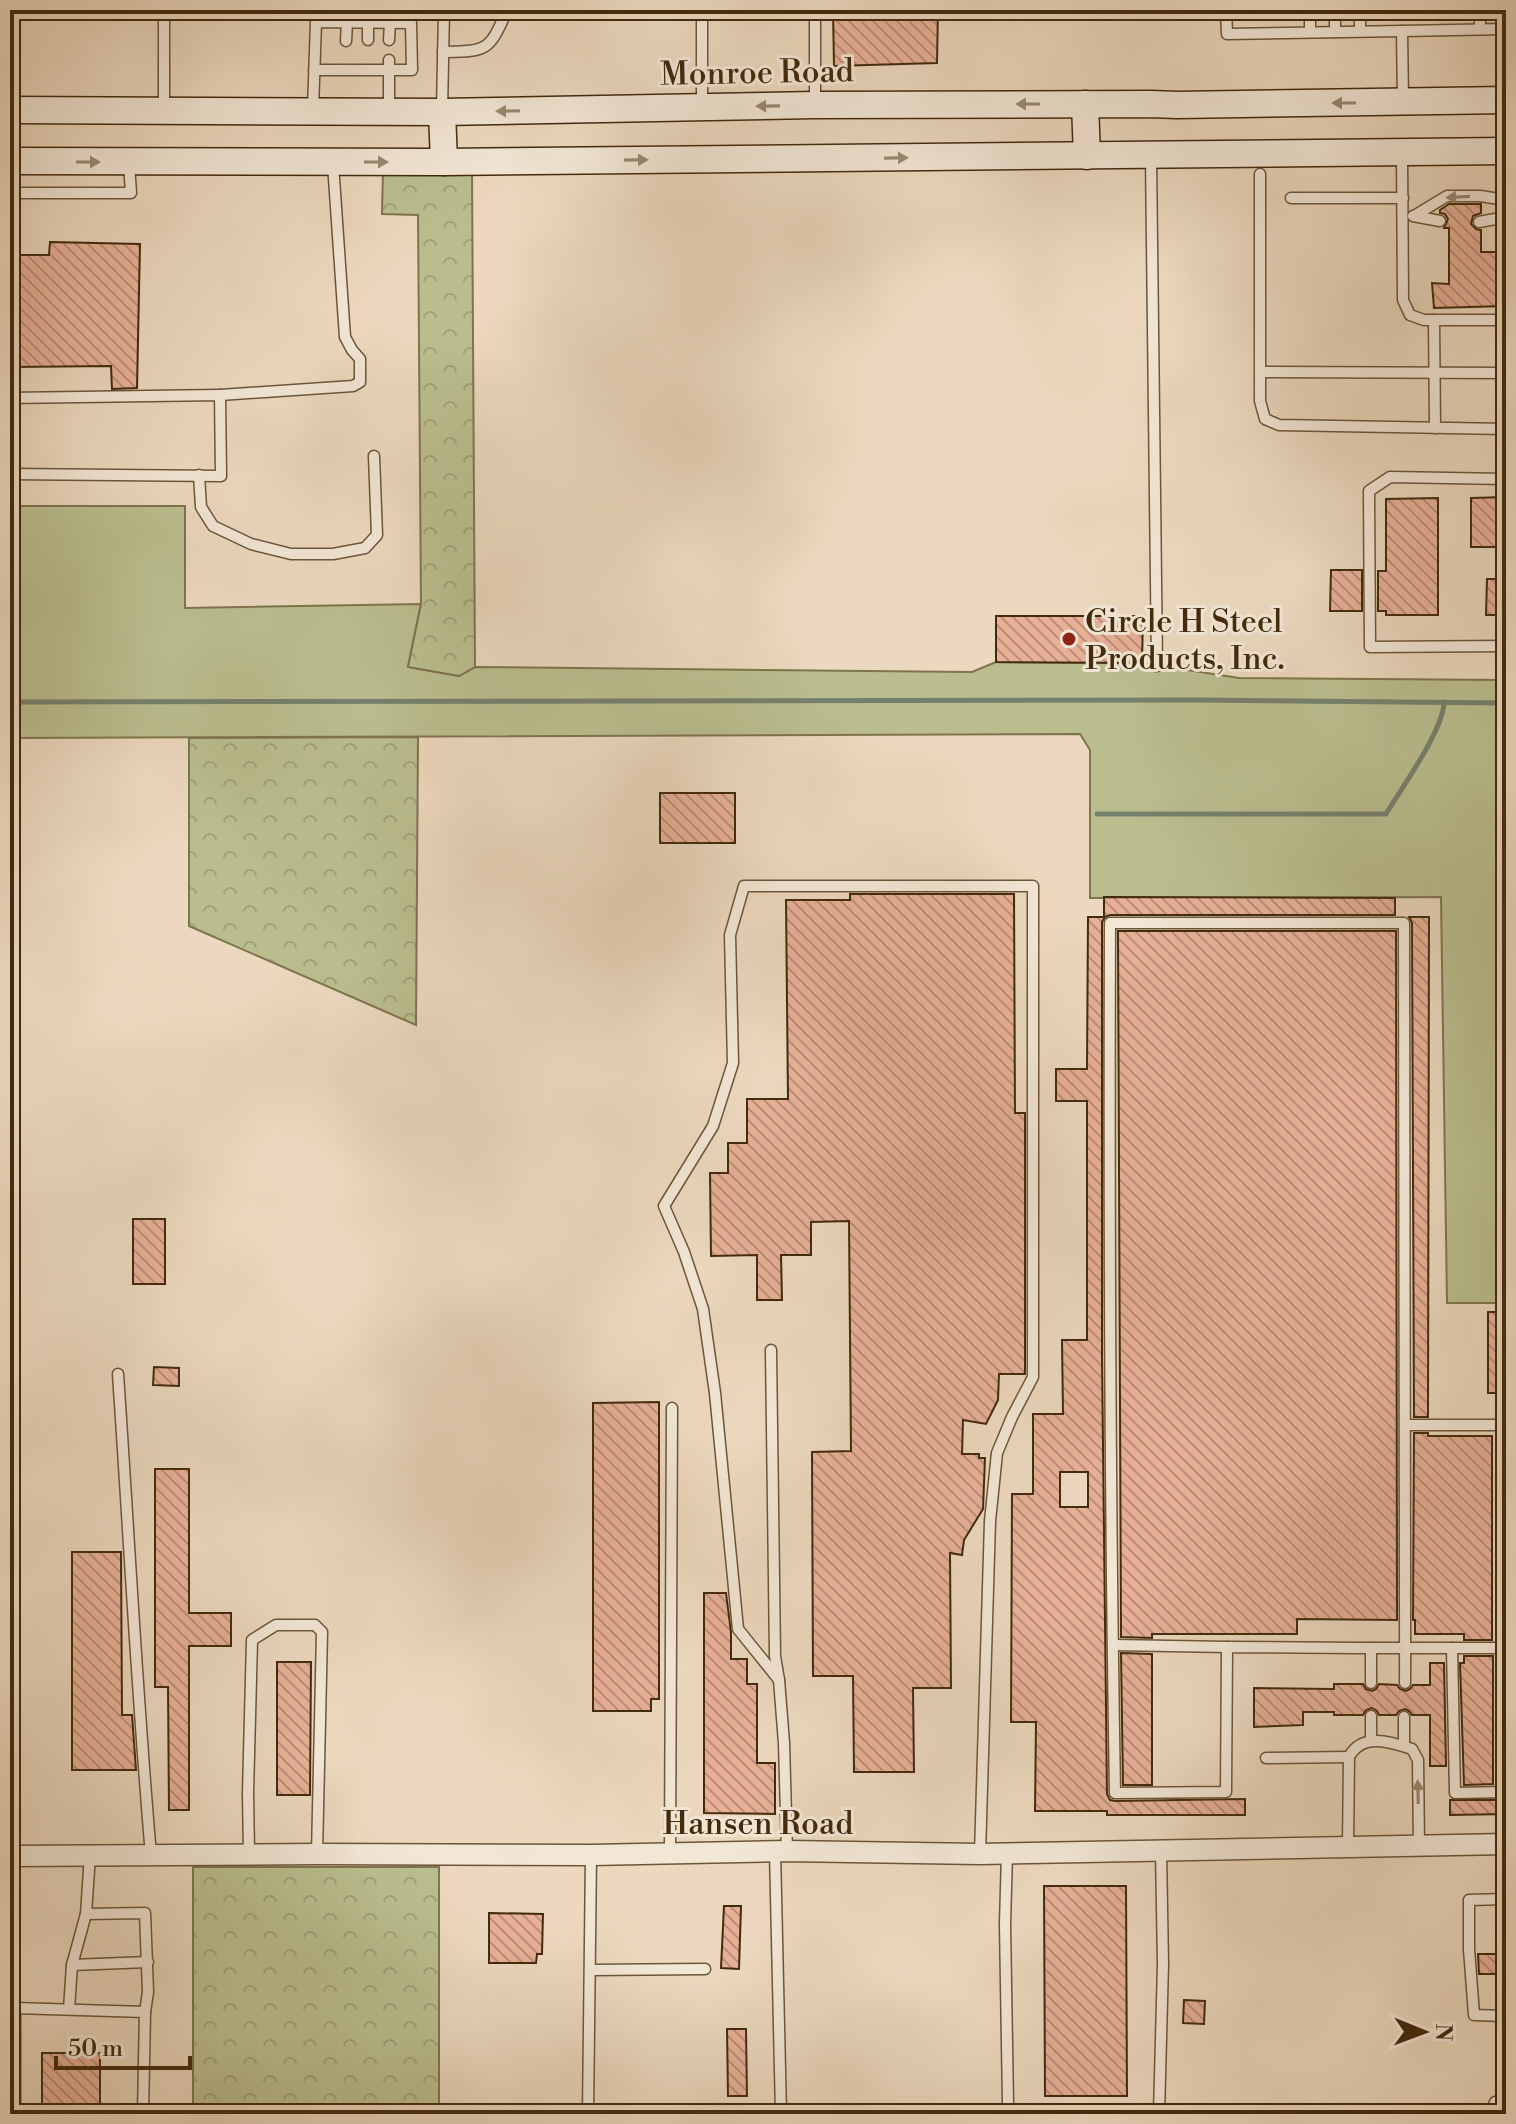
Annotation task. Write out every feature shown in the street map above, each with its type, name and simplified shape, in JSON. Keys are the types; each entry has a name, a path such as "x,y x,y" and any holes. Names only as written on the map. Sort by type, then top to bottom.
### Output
{"main road":[{"name":"Monroe Road","path":"10,110 442,112 815,105 1177,105 1506,100"},
{"path":"1085,104 1087,156"},
{"path":"442,112 444,162"},
{"path":"10,161 444,162 1506,151"}],"street":[{"name":"Hansen Road","path":"10,1856 591,1855 781,1851 980,1854 1506,1844"}],"lane":[{"path":"164,10 164,111"},
{"path":"314,70 346,65 389,65 412,70 411,10"},
{"path":"442,112 444,10"},
{"path":"443,52 476,51 494,39 507,10"},
{"path":"702,10 702,107"},
{"path":"815,10 815,105"},
{"path":"1226,10 1227,34 1506,29"},
{"path":"1310,10 1310,32"},
{"path":"1335,10 1335,32"},
{"path":"1360,10 1360,31"},
{"path":"1480,10 1480,29"},
{"path":"313,111 316,16 347,22 411,23"},
{"path":"346,41 347,22"},
{"path":"368,22 368,40"},
{"path":"389,40 390,23"},
{"path":"1402,31 1403,103"},
{"path":"389,65 389,112"},
{"path":"1402,153 1403,198 1408,216 1403,300 1410,315 1424,320 1506,320"},
{"path":"1151,155 1157,666"},
{"path":"10,193 131,193 129,162"},
{"path":"10,398 220,395 353,386 360,382 360,359 345,337 333,162"},
{"path":"1260,174 1260,401 1265,419 1279,425 1506,429"},
{"path":"1408,216 1447,196 1506,200"},
{"path":"1291,198 1403,198"},
{"path":"1408,216 1440,221"},
{"path":"1479,222 1506,217"},
{"path":"1434,320 1435,428"},
{"path":"1261,372 1506,373"},
{"path":"10,474 221,476 220,395"},
{"path":"199,475 201,507 213,526 251,544 291,554 333,554 365,548 377,535 374,456"},
{"path":"1506,479 1390,477 1369,491 1369,507 1370,647 1506,646"},
{"path":"779,1680 738,1629 715,1393 703,1309 684,1252 664,1206 713,1126 733,1063 730,935 744,886 1033,886 1033,1377 997,1453 990,1521 980,1854"},
{"path":"1227,1647 1226,1792 1115,1793 1109,1182 1110,923 1404,923 1405,1683"},
{"path":"771,1350 775,1656 784,1743 781,2114"},
{"path":"118,1374 151,1855"},
{"path":"670,1853 672,1408"},
{"path":"1407,1425 1506,1425"},
{"path":"249,1854 252,1640 276,1625 315,1625 322,1632 317,1854"},
{"path":"1113,1645 1506,1648"},
{"path":"1371,1648 1371,1683"},
{"path":"1452,1648 1455,1793 1506,1792"},
{"path":"1371,1716 1371,1741"},
{"path":"1404,1717 1404,1746"},
{"path":"1348,1847 1349,1757 1353,1750 1371,1741 1390,1741 1412,1749 1418,1760 1419,1846"},
{"path":"1266,1758 1349,1757"},
{"path":"1159,2114 1163,1964 1161,1851"},
{"path":"1007,1853 1005,1939 1010,2114"},
{"path":"69,2009 72,1965 86,1914 90,1855"},
{"path":"588,2114 591,1855"},
{"path":"1506,1899 1469,1900 1469,1925 1474,2015 1506,2016"},
{"path":"86,1914 145,1913 148,1992 143,2114"},
{"path":"72,1965 148,1962"},
{"path":"591,1970 705,1969"},
{"path":"15,2114 15,2008 145,2012"},
{"path":"1491,2114 1495,2102 1506,2099"}],"green space":[{"path":"383,170 472,170 475,667 459,676 408,667 421,604 418,215 382,214"},
{"path":"10,506 185,506 185,608 421,604 408,667 459,676 475,667 972,672 996,662 1142,663 1239,678 1506,680 1506,1303 1447,1303 1441,897 1090,898 1090,750 1080,734 10,738"},
{"path":"418,737 416,1025 189,926 189,738"},
{"path":"193,1867 439,1867 439,2114 193,2114"}],"building":[{"path":"833,10 938,10 937,63 834,66"},
{"path":"1449,204 1481,204 1481,213 1473,216 1471,224 1481,230 1481,252 1506,252 1506,306 1434,308 1432,283 1449,284 1449,228 1444,228 1448,219 1440,210"},
{"path":"50,242 140,244 137,388 112,389 111,366 10,367 10,255 49,255"},
{"path":"1506,497 1506,547 1471,547 1471,498"},
{"path":"1438,498 1438,615 1386,615 1386,611 1378,611 1378,571 1386,571 1386,499"},
{"path":"1331,570 1362,570 1362,611 1330,611"},
{"path":"1487,579 1506,579 1506,615 1486,615"},
{"name":"Circle H Steel Products, Inc.","path":"996,616 1143,616 1142,663 996,662"},
{"path":"660,793 735,793 735,843 660,843"},
{"path":"850,894 1014,894 1015,1113 1025,1113 1025,1374 999,1374 998,1400 986,1424 963,1420 962,1454 979,1454 979,1458 985,1458 983,1509 964,1540 962,1555 950,1553 951,1688 913,1688 914,1772 854,1772 853,1676 813,1676 812,1452 851,1451 849,1221 811,1222 811,1255 781,1255 782,1300 757,1300 757,1255 711,1256 710,1173 728,1173 728,1143 747,1143 747,1099 788,1099 786,900 850,900"},
{"path":"1104,897 1395,898 1395,915 1110,915 1102,922 1102,1358 1107,1794 1110,1800 1115,1801 1245,1799 1245,1815 1107,1815 1107,1811 1035,1811 1036,1722 1011,1722 1012,1494 1033,1494 1033,1414 1063,1414 1062,1340 1087,1340 1087,1101 1056,1101 1056,1069 1087,1069 1088,917 1104,917","holes":["1060,1472 1088,1472 1088,1507 1060,1507"]},
{"path":"1409,917 1429,917 1428,1417 1414,1417 1412,923"},
{"path":"1118,931 1396,931 1397,1620 1297,1619 1297,1634 1152,1634 1152,1638 1121,1637"},
{"path":"133,1219 165,1219 165,1284 133,1284"},
{"path":"1488,1312 1506,1312 1506,1393 1488,1393"},
{"path":"154,1367 179,1368 179,1386 153,1385"},
{"path":"659,1402 659,1699 651,1699 651,1711 593,1711 593,1403"},
{"path":"1414,1433 1428,1433 1428,1436 1492,1436 1492,1640 1464,1640 1464,1634 1415,1634"},
{"path":"155,1469 189,1469 189,1613 231,1613 231,1646 189,1646 189,1810 169,1810 168,1687 155,1687"},
{"path":"72,1552 121,1552 122,1715 132,1715 136,1770 72,1770"},
{"path":"704,1593 726,1593 731,1659 747,1659 747,1684 757,1684 757,1763 775,1763 775,1814 704,1813"},
{"path":"1121,1653 1152,1654 1152,1785 1123,1785"},
{"path":"1464,1656 1493,1656 1493,1784 1464,1785 1460,1663 1464,1663"},
{"path":"277,1662 311,1662 310,1795 277,1795"},
{"path":"1430,1663 1444,1663 1446,1766 1430,1766 1430,1715 1412,1715 1405,1709 1396,1715 1379,1715 1372,1708 1363,1715 1303,1712 1303,1725 1254,1727 1254,1688 1334,1689 1334,1684 1363,1684 1372,1691 1379,1684 1397,1685 1406,1691 1413,1685 1430,1685"},
{"path":"1450,1800 1506,1800 1506,1814 1450,1815"},
{"path":"1044,1886 1126,1886 1127,2096 1045,2096"},
{"path":"724,1906 741,1906 739,1969 721,1968"},
{"path":"489,1913 543,1914 542,1954 537,1954 536,1963 489,1963"},
{"path":"1478,1954 1506,1954 1506,1974 1479,1974"},
{"path":"1184,2000 1205,2001 1204,2024 1183,2023"},
{"path":"727,2029 746,2029 747,2096 728,2096"},
{"path":"42,2053 100,2053 100,2114 42,2114"}],"waterway":[{"path":"10,702 1197,700 1506,703"},
{"path":"1097,814 1386,814 1430,743 1444,702"}],"place":[{"name":"Circle H Steel Products, Inc.","path":"1069,639"}]}
